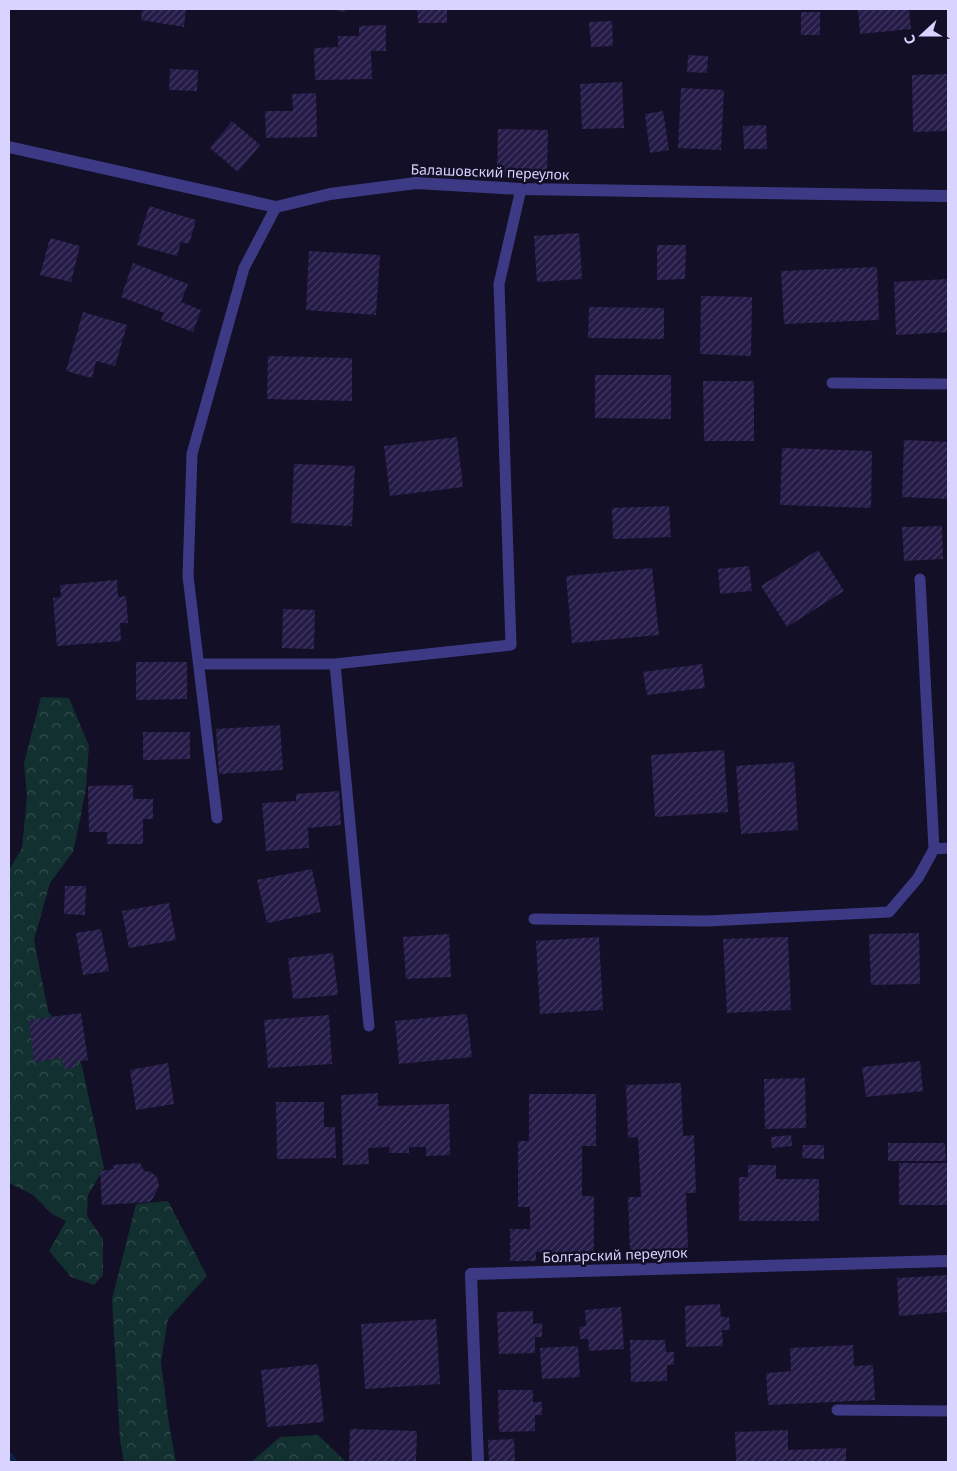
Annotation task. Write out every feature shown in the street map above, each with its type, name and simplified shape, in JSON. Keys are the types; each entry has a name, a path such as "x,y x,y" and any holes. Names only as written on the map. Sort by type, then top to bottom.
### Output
{"street":[{"name":"Балашовский переулок","path":"9,147 276,207 330,194 416,183 521,189 948,196"},
{"name":"Болгарский переулок","path":"478,1462 471,1274 948,1261"}],"lane":[{"path":"200,664 335,664 511,645 499,284 521,189"},
{"path":"217,818 188,576 192,454 244,268 276,207"},
{"path":"832,383 948,384"},
{"path":"534,919 707,921 888,912 918,878 934,849 920,579"},
{"path":"335,664 369,1026"},
{"path":"934,849 948,848"},
{"path":"837,1410 948,1411"}],"green space":[{"path":"41,697 69,698 89,746 86,787 73,852 50,883 34,940 48,1011 71,1041 82,1066 104,1168 88,1195 87,1216 103,1239 103,1275 94,1285 71,1277 49,1251 66,1221 52,1214 33,1195 9,1183 9,870 22,848 27,796 24,763"},
{"path":"168,1201 207,1276 168,1319 161,1362 176,1462 124,1462 120,1440 112,1299 136,1204"},
{"path":"318,1435 346,1462 251,1462 280,1437"}],"building":[{"path":"142,9 186,9 184,27 141,20"},
{"path":"330,9 346,9 345,12"},
{"path":"417,9 447,9 447,23 418,23"},
{"path":"858,9 909,9 911,29 860,34"},
{"path":"801,12 820,12 820,35 801,35"},
{"path":"612,21 613,46 591,47 589,22"},
{"path":"386,25 386,51 371,51 372,79 315,80 314,48 338,47 338,36 359,36 359,26"},
{"path":"688,55 708,56 707,73 687,72"},
{"path":"170,69 198,70 197,91 169,90"},
{"path":"948,74 948,131 913,132 912,75"},
{"path":"622,82 624,128 582,129 580,84"},
{"path":"681,88 724,90 721,150 678,148"},
{"path":"316,93 317,137 266,138 265,111 293,111 292,94"},
{"path":"663,111 669,150 650,153 645,114"},
{"path":"232,121 260,145 238,172 210,148"},
{"path":"766,125 767,149 744,149 743,126"},
{"path":"498,129 548,130 547,177 497,176"},
{"path":"149,206 196,220 189,244 181,242 177,256 137,245"},
{"path":"579,233 582,279 537,282 534,236"},
{"path":"50,238 80,246 71,282 40,275"},
{"path":"657,245 686,245 685,279 657,280"},
{"path":"309,251 380,255 376,315 306,310"},
{"path":"133,263 188,284 181,302 201,310 193,332 161,320 164,313 121,297"},
{"path":"877,267 879,320 784,324 781,271"},
{"path":"948,279 948,332 896,335 894,282"},
{"path":"701,296 752,297 751,356 700,354"},
{"path":"589,307 664,308 664,339 588,338"},
{"path":"83,312 127,325 115,366 96,361 92,378 66,371"},
{"path":"268,356 352,358 352,401 267,399"},
{"path":"595,375 671,375 671,419 595,418"},
{"path":"703,381 754,381 754,441 704,441"},
{"path":"457,437 463,487 390,496 384,446"},
{"path":"904,440 948,442 948,499 902,497"},
{"path":"782,448 872,451 871,508 780,505"},
{"path":"294,464 355,466 352,526 291,523"},
{"path":"669,506 671,537 613,539 612,508"},
{"path":"942,526 943,559 904,561 902,527"},
{"path":"818,550 844,591 787,627 761,586"},
{"path":"749,566 752,591 720,594 718,569"},
{"path":"652,568 659,635 572,643 566,576"},
{"path":"117,580 118,597 126,596 128,623 120,623 121,641 57,646 53,598 61,597 60,585"},
{"path":"283,609 315,610 314,649 282,648"},
{"path":"136,662 187,662 187,699 136,700"},
{"path":"702,664 705,688 647,695 643,672"},
{"path":"280,725 283,770 219,774 216,729"},
{"path":"143,732 190,732 190,759 143,760"},
{"path":"724,750 728,812 655,817 651,755"},
{"path":"794,762 798,830 741,834 736,766"},
{"path":"133,785 133,799 153,799 153,819 143,819 143,844 107,844 107,832 89,832 88,786"},
{"path":"339,791 341,825 308,828 309,848 266,851 262,803 296,801 296,794"},
{"path":"312,869 321,912 267,923 257,880"},
{"path":"65,886 86,886 85,915 64,914"},
{"path":"169,903 176,940 129,948 122,911"},
{"path":"101,929 109,971 83,975 76,933"},
{"path":"919,933 920,984 871,985 869,934"},
{"path":"449,934 451,977 406,979 403,937"},
{"path":"599,937 603,1010 540,1014 536,941"},
{"path":"788,937 791,1010 727,1013 723,939"},
{"path":"333,953 338,995 293,999 288,958"},
{"path":"81,1013 88,1060 76,1062 77,1067 64,1069 62,1058 34,1062 29,1020"},
{"path":"467,1014 472,1057 399,1064 395,1021"},
{"path":"329,1015 332,1064 268,1068 264,1020"},
{"path":"920,1061 923,1091 866,1097 862,1067"},
{"path":"168,1063 174,1104 136,1110 130,1070"},
{"path":"805,1078 806,1128 765,1129 764,1079"},
{"path":"681,1083 683,1136 694,1135 696,1193 686,1193 688,1249 630,1251 628,1197 641,1197 638,1137 628,1138 626,1085"},
{"path":"378,1093 378,1106 449,1104 450,1155 426,1156 426,1147 409,1147 409,1153 388,1153 390,1147 368,1148 369,1164 343,1165 341,1095"},
{"path":"529,1094 596,1094 596,1146 582,1146 582,1196 594,1196 594,1252 536,1252 536,1261 510,1261 510,1229 530,1229 530,1207 518,1207 518,1141 529,1141"},
{"path":"276,1102 324,1102 324,1127 335,1127 336,1158 277,1159"},
{"path":"791,1135 792,1146 772,1148 771,1137"},
{"path":"888,1143 945,1143 946,1161 888,1161"},
{"path":"803,1145 824,1145 824,1159 802,1158"},
{"path":"140,1163 144,1171 151,1172 157,1177 159,1186 153,1198 149,1202 102,1205 100,1171 114,1169 113,1165"},
{"path":"899,1163 948,1163 948,1205 899,1205"},
{"path":"748,1165 776,1165 776,1179 819,1179 819,1221 739,1221 739,1177 748,1177"},
{"path":"948,1275 948,1312 899,1316 897,1278"},
{"path":"720,1304 721,1317 729,1317 730,1330 722,1330 723,1346 686,1347 685,1306"},
{"path":"621,1307 624,1349 589,1351 588,1339 580,1339 579,1327 586,1326 585,1310"},
{"path":"533,1311 533,1324 542,1323 542,1337 535,1337 535,1353 499,1354 497,1312"},
{"path":"436,1319 440,1384 365,1389 361,1324"},
{"path":"630,1340 665,1340 666,1352 674,1352 674,1365 667,1365 667,1381 631,1382"},
{"path":"853,1345 854,1366 873,1365 875,1400 768,1405 766,1373 791,1371 790,1348"},
{"path":"578,1346 580,1377 542,1379 540,1348"},
{"path":"318,1364 324,1422 267,1427 261,1370"},
{"path":"498,1390 533,1390 533,1402 542,1402 542,1415 535,1415 535,1431 499,1432"},
{"path":"350,1429 417,1431 416,1462 349,1462"},
{"path":"788,1430 788,1450 846,1448 846,1462 736,1462 735,1432"},
{"path":"514,1439 515,1462 489,1462 488,1440"}],"waterway":[{"path":"9,1456 13,1462"}]}
